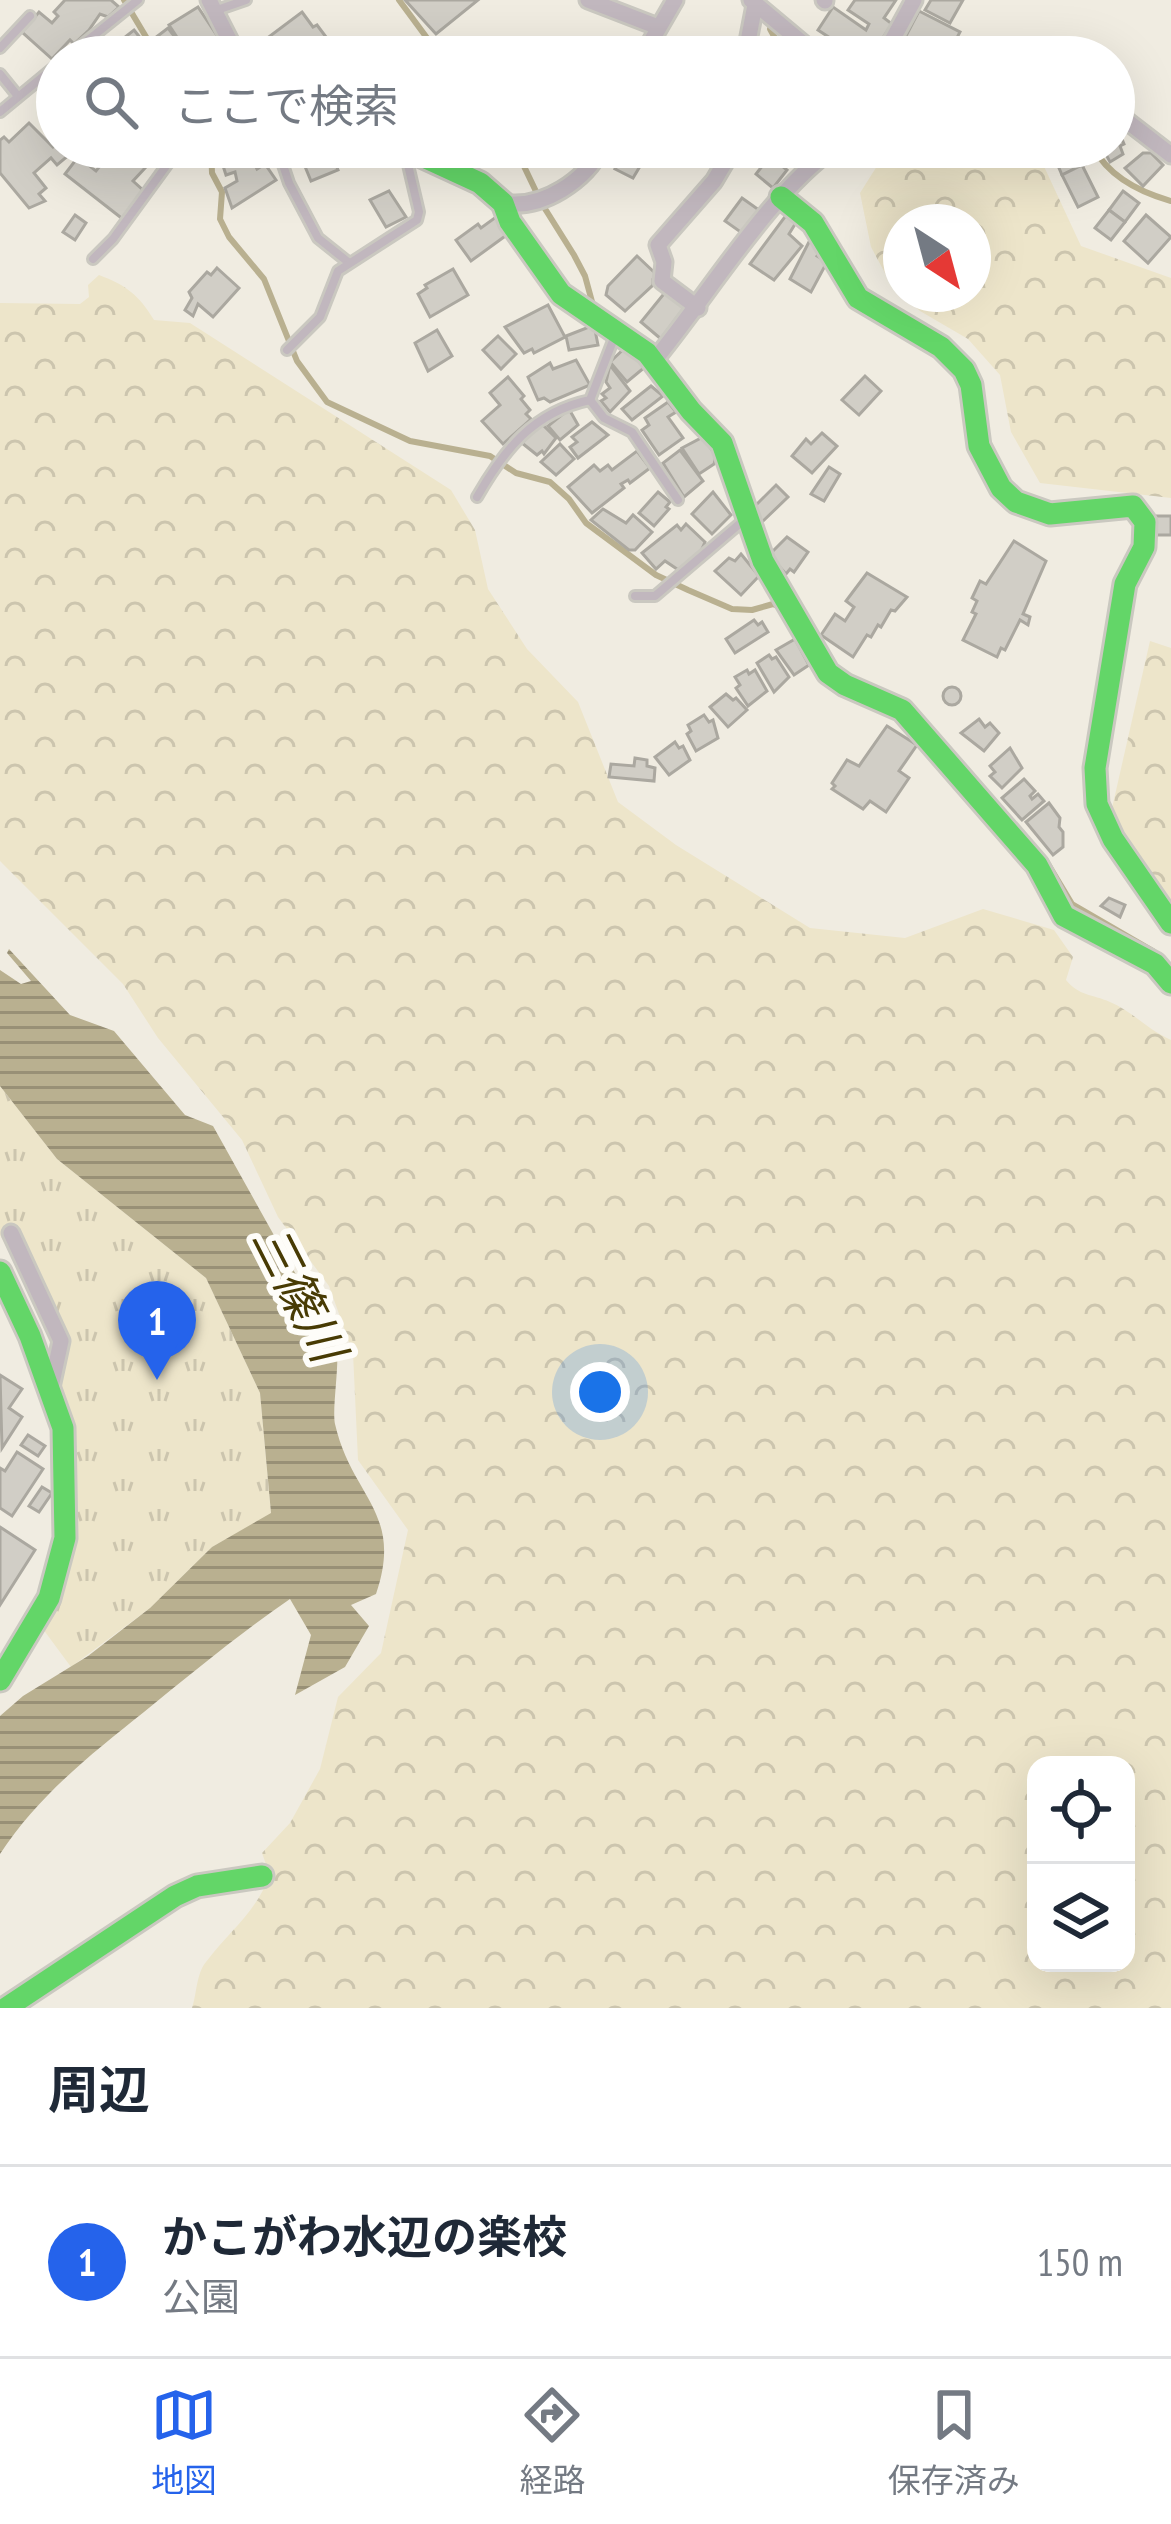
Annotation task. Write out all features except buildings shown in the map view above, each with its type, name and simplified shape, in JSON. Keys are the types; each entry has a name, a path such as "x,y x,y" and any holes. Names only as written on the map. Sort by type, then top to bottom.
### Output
{"street":[{"path":"588,0 658,27"},
{"path":"653,36 675,0"},
{"path":"894,36 914,0"},
{"path":"749,36 753,3 798,36"},
{"path":"212,5 228,36"},
{"path":"1135,128 1171,154"},
{"path":"1149,139 1171,134"},
{"path":"446,168 514,205 545,198 592,168"},
{"path":"698,308 662,281 664,262 658,245 721,168"},
{"path":"653,362 806,168"},
{"path":"782,196 815,224 854,294 947,351 964,370 971,383 975,431 1004,494 1018,506 1051,514 1133,506 1145,522 1144,547 1125,584 1095,768 1097,804 1113,839 1171,922"},
{"path":"503,202 510,222 561,294 647,352 722,443 763,561 828,673 844,686 902,710 1037,865 1064,916 1155,964 1171,983"},
{"path":"10,1233 61,1342 50,1395"},
{"path":"0,1272 30,1336 63,1428 64,1538 49,1598 0,1680"},
{"path":"6,2008 175,1896 197,1886 262,1876"}],"lane":[{"path":"93,36 138,0"},
{"path":"212,5 246,0"},
{"path":"0,48 31,16"},
{"path":"0,74 17,95"},
{"path":"0,112 36,81"},
{"path":"93,259 165,168"},
{"path":"284,168 318,238 348,262"},
{"path":"287,350 320,317 331,284 348,262 417,220 409,168"},
{"path":"590,400 617,331"},
{"path":"476,497 511,445 530,427 546,414 590,400"},
{"path":"590,400 604,418 632,432 678,500"},
{"path":"635,596 655,596 745,519"}],"green space":[{"path":"876,168 1045,168 1081,246 1171,278 1171,498 1040,483 1011,432 1000,375 968,339 922,312 991,312 991,204 883,204 883,269 871,247 860,193"},
{"path":"99,275 117,283 154,320 190,323 451,490 475,530 488,589 527,649 578,702 618,802 676,845 810,928 905,938 983,909 1054,930 1073,957 1066,980 1071,985 1118,1006 1171,1040 1171,2008 192,2008 203,1967 248,1913 270,1876 262,1853 290,1823 320,1769 338,1697 381,1653 408,1530 358,1460 353,1353 329,1286 278,1217 242,1140 158,1038 123,984 0,861 0,303 80,304 89,297 88,285"},
{"path":"1150,641 1171,648 1171,901 1110,817"},
{"path":"0,1086 57,1159 206,1278 260,1393 271,1514 212,1547 150,1608 71,1667 40,1625 67,1547 58,1392 63,1368 49,1327 0,1235"}],"water":[{"name":"三篠川","path":"9,949 70,1015 114,1031 185,1115 213,1126 337,1348 335,1424 384,1543 376,1594 351,1605 369,1626 345,1667 295,1695 311,1635 290,1599 85,1761 31,1813 0,1854 0,1716 150,1608 212,1547 271,1513 260,1393 206,1278 57,1159 0,1086 0,970 21,984 31,981 7,953"}],"waterway":[{"path":"124,0 145,36"},
{"path":"399,0 426,36"},
{"path":"773,22 774,36"},
{"path":"212,168 222,192 220,219 264,279 297,361 327,402 410,441 490,456 516,473 550,482 586,523 656,575 688,590 732,609 780,607"},
{"path":"525,168 585,276 594,309"},
{"path":"1108,168 1126,182 1171,201"},
{"path":"1045,859 1072,904 1153,951 1171,967"}],"traffic: fast":[{"path":"448,168 480,183 503,203 510,222 561,294 647,353 722,443 763,561 828,673 902,710 1037,865 1064,916 1155,964 1171,983"},
{"path":"781,197 813,223 858,298 941,347 964,370 971,385 979,446 1001,488 1016,502 1050,514 1133,506 1145,522 1144,547 1125,584 1095,768 1097,804 1113,839 1171,923"},
{"path":"0,1272 30,1336 63,1428 65,1538 49,1598 0,1680"},
{"path":"6,2008 175,1896 197,1886 262,1876"}],"place":[{"name":"かこがわ水辺の楽校","path":"157,1380"}]}
